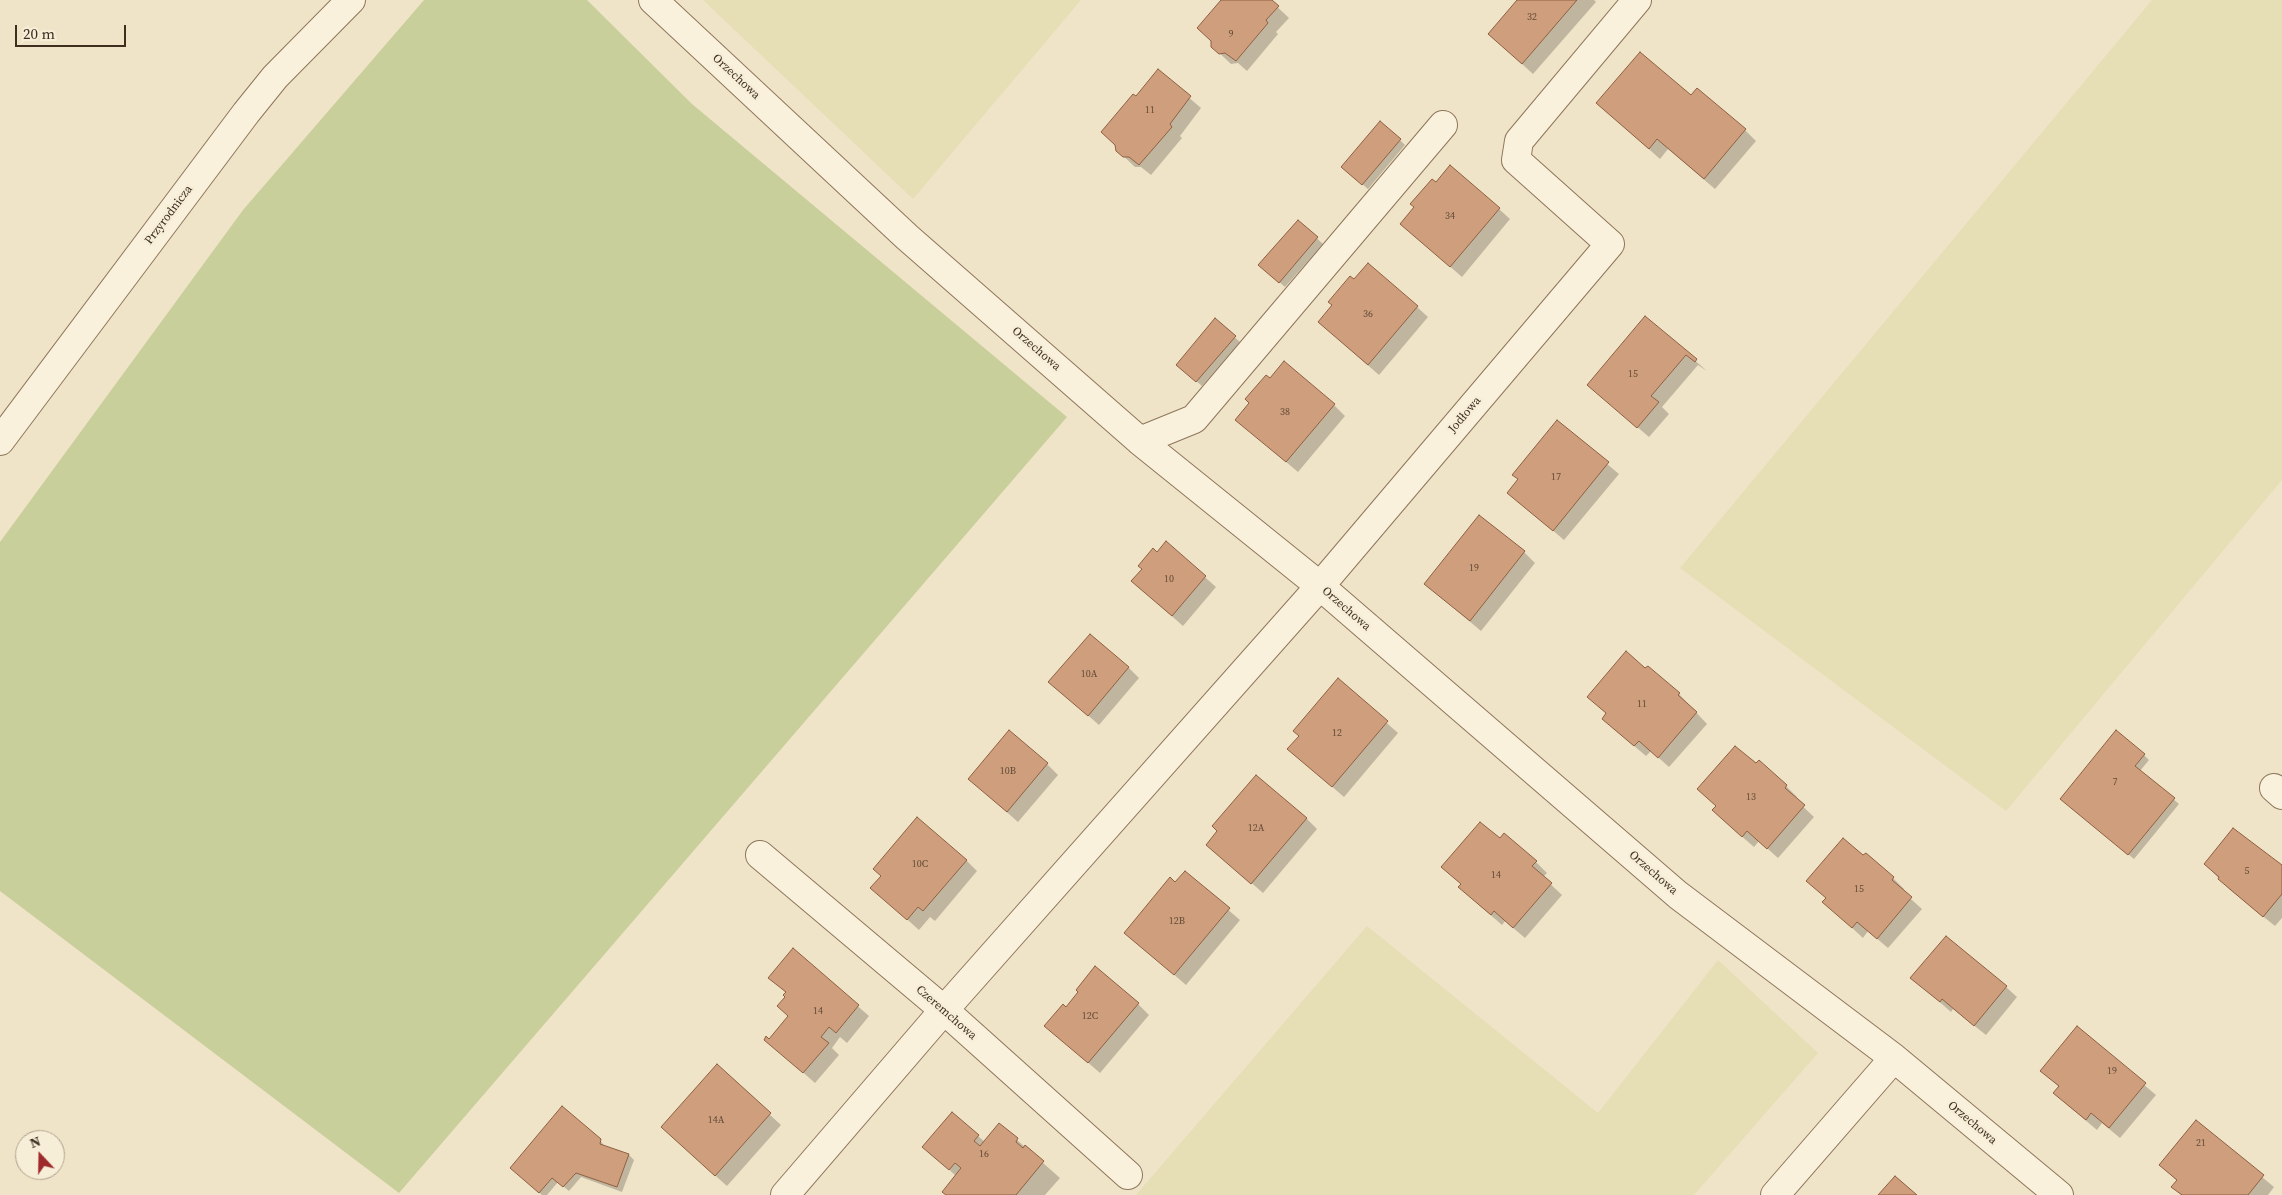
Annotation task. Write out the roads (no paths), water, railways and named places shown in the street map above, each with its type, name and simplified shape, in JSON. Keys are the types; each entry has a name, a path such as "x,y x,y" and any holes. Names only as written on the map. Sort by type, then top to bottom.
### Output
{"street":[{"name":"Przyrodnicza","path":"0,441 246,113 275,78 351,0"},
{"name":"Orzechowa","path":"653,0 907,237 1140,441 1320,586 1678,895 1894,1058 2060,1195"},
{"name":"Jodłowa","path":"785,1195 944,1010 1320,586 1610,244 1516,160 1519,141 1637,0"},
{"path":"1140,441 1194,420 1443,124"},
{"name":"Czeremchowa","path":"760,855 944,1010 1128,1175"},
{"path":"1775,1195 1894,1058"}]}
